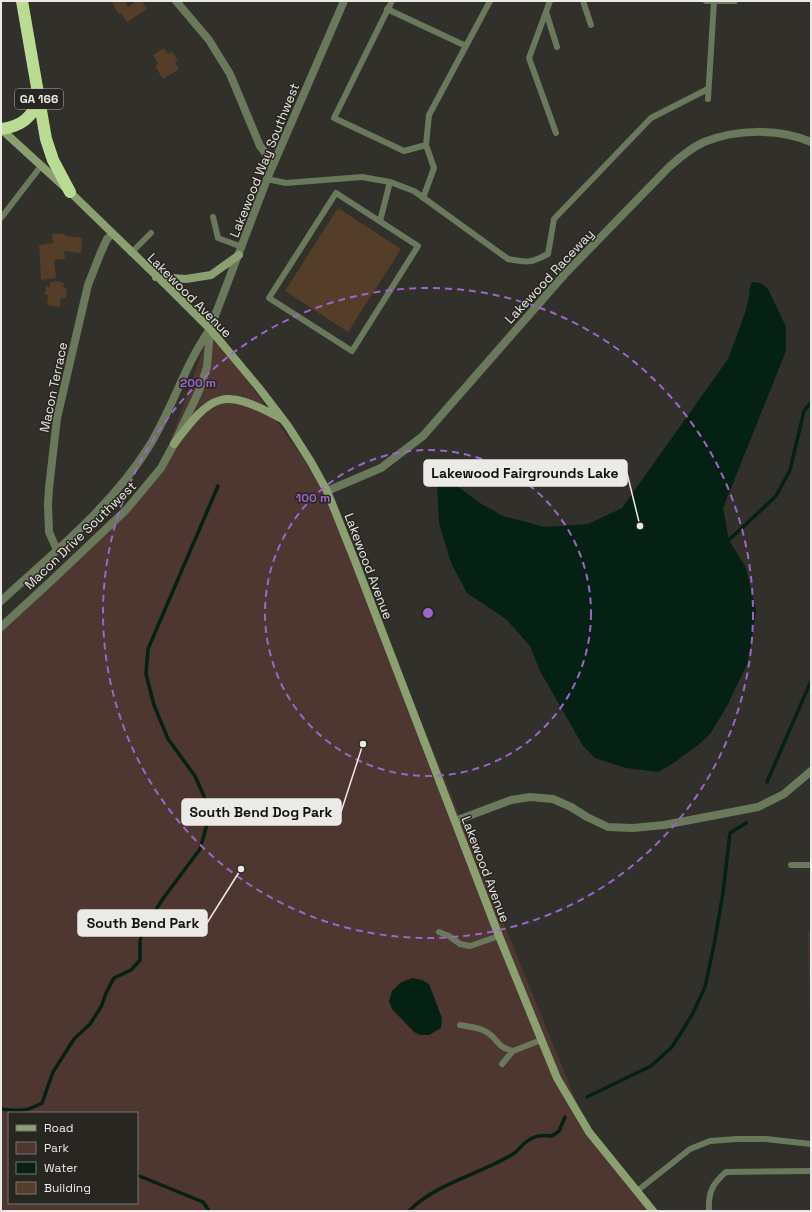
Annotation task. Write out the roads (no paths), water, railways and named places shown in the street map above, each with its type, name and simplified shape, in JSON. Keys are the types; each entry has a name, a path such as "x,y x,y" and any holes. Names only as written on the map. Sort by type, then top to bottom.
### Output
{"highway":[{"name":"GA 166","path":"22,1 46,139 61,176 70,192"},
{"path":"1,129 9,128 25,120 34,109 38,95"}],"main road":[{"name":"Lakewood Avenue","path":"1,129 70,192 210,329 284,420 312,462 327,491 355,561 454,821 557,1078 590,1132 637,1190 651,1210"},
{"path":"156,276 186,279 211,275 240,251"},
{"path":"174,444 200,412 212,403 221,400 233,399 246,401 284,420"}],"street":[{"path":"176,1 212,46 230,74 260,146 275,160"},
{"name":"Lakewood Way Southwest","path":"210,329 275,160 344,1"},
{"name":"Lakewood Raceway","path":"327,491 381,468 423,436 564,275 669,167 685,153 704,142 727,135 748,132 786,135 811,142"},
{"name":"Macon Terrace","path":"56,550 49,532 48,504 57,418 88,285 107,239 112,234"},
{"name":"Macon Drive Southwest","path":"1,601 112,496 148,448 171,405 198,347 210,329"},
{"name":"Macon Drive Southwest","path":"1,627 126,510 161,468 199,391 206,367 210,329"},
{"path":"454,821 511,800 530,797 553,799 608,827 633,828 664,825 758,807 784,794 809,773 811,763"}],"lane":[{"path":"392,1 334,118 404,151 426,145"},
{"path":"423,198 434,168 426,145 429,115 490,1"},
{"path":"550,1 529,58 556,133"},
{"path":"583,1 591,25"},
{"path":"706,1 735,1"},
{"path":"708,99 714,1"},
{"path":"387,9 466,46"},
{"path":"546,12 557,47"},
{"path":"268,179 286,183 362,177 390,182 414,191 508,259 524,263 548,254 554,219 651,118 708,89"},
{"path":"1,218 42,166"},
{"path":"380,222 390,182"},
{"path":"336,193 380,222 418,246 352,351 269,298 336,193"},
{"path":"214,217 218,238 240,251"},
{"path":"131,253 151,233"},
{"path":"791,865 811,864"},
{"path":"439,932 449,936 460,944 470,946 499,936"},
{"path":"460,1025 480,1028 489,1033 496,1043 505,1049 513,1051"},
{"path":"502,1064 513,1051 541,1040"},
{"path":"637,1190 690,1149 710,1141 766,1139 811,1144"},
{"path":"709,1211 709,1201 712,1188 716,1180 726,1172 811,1170"}],"water":[{"path":"752,282 761,283 768,289 786,327 786,351 723,508 729,540 746,568 756,611 748,662 727,706 710,734 698,745 672,764 658,772 626,768 595,758 583,746 540,671 530,646 506,619 467,593 451,563 439,523 437,480 446,478 480,503 503,516 545,527 588,524 622,508 728,359 745,313"},
{"path":"412,978 422,980 429,984 442,1018 441,1028 429,1035 420,1035 414,1032 392,1009 389,1001 392,991 400,983"}],"waterway":[{"path":"726,540 729,540 776,496 790,470 804,411 811,402"},
{"path":"434,471 440,484"},
{"path":"1,1109 22,1110 42,1103 53,1072 74,1039 90,1024 101,1007 114,978 131,970 140,960 140,942 142,932 162,900 200,849 209,817 206,801 195,776 168,739 154,705 146,674 148,649 218,486"},
{"path":"767,782 811,681"},
{"path":"587,1097 651,1066 672,1047 692,1015 705,987 714,945 723,893 730,833 746,823"},
{"path":"409,1211 432,1193 513,1154 532,1138 552,1136 559,1131 565,1117"},
{"path":"138,1175 203,1202 209,1211"}],"place":[{"name":"Lakewood Fairgrounds Lake","path":"640,526"},
{"name":"South Bend Dog Park","path":"363,744"},
{"name":"South Bend Park","path":"241,869"}]}
